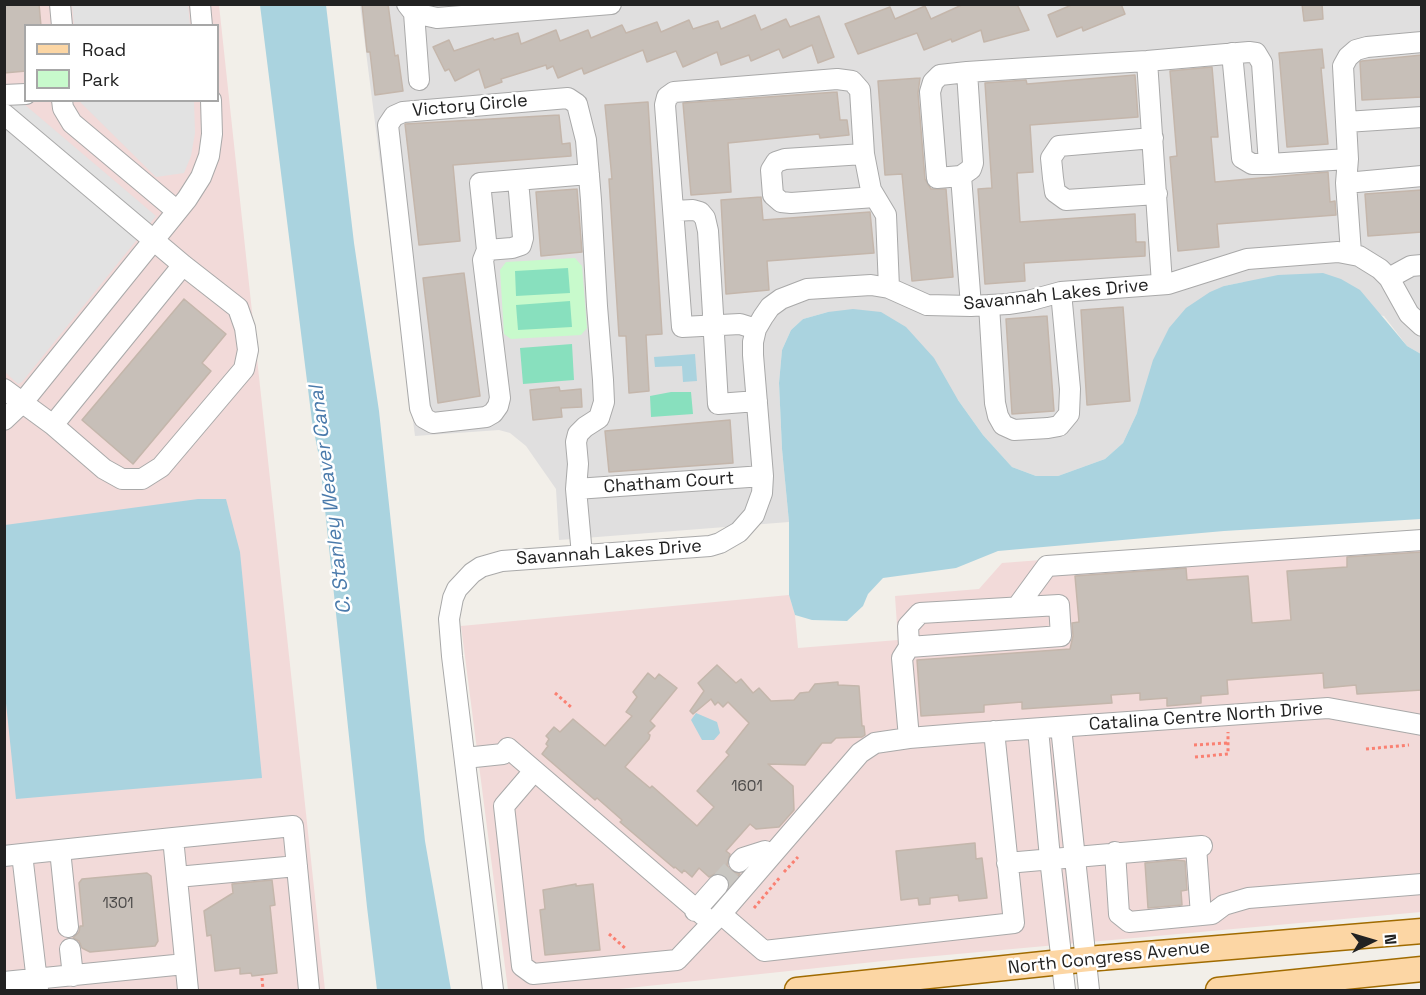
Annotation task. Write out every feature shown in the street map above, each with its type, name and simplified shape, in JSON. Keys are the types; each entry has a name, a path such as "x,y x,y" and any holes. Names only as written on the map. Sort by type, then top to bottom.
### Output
{"main road":[{"name":"North Congress Avenue","path":"797,990 1073,961 1422,931"},
{"path":"1218,990 1422,969"}],"street":[{"path":"60,4 62,24"},
{"path":"200,4 202,24"},
{"path":"419,80 411,9 437,18 550,7 611,4"},
{"path":"1351,254 1346,183 1348,159 1343,66 1356,50 1367,46 1422,42"},
{"path":"967,72 973,163 971,169 961,176 937,178 930,92 933,82 940,75 967,72 1147,61 1249,52 1256,53 1262,63 1269,164"},
{"path":"1232,53 1242,158 1252,164 1348,159"},
{"path":"1147,61 1162,284"},
{"path":"756,329 740,324 682,327 665,105 666,97 674,92 837,79 852,81 860,90 864,154 871,190 886,215 889,288"},
{"path":"4,95 24,94"},
{"name":"Victory Circle","path":"485,255 500,398 498,406 486,417 433,423 424,418 420,408 388,125 394,116 403,112 568,98 577,104 581,113 586,140 604,402 599,418 578,434 576,442 578,464 576,489 582,555"},
{"path":"62,102 63,108 72,123 177,211"},
{"path":"4,420 22,402 154,240 201,177 209,156 212,102"},
{"path":"4,114 183,265 238,308 245,328 248,350 244,369 161,467 142,479 122,479 104,469 53,425 4,389"},
{"path":"1346,122 1422,117"},
{"path":"1153,138 1059,146 1052,158 1053,178 1055,192 1066,200 1157,194"},
{"path":"864,154 785,159 776,162 771,170 773,195 781,202 791,203 875,197"},
{"path":"518,180 521,245 485,255 480,183 589,174"},
{"path":"961,176 998,416 1003,425 1014,430 1059,426 1069,414 1070,389 1062,292"},
{"path":"1346,183 1422,176"},
{"path":"674,211 700,212 705,218 708,231 718,404 757,401"},
{"name":"Savannah Lakes Drive","path":"493,990 449,630 450,608 457,589 472,573 491,564 700,547 720,543 739,532 754,515 762,493 763,476 753,355 756,329 770,308 781,299 807,289 855,285 889,288 927,305 980,306 1028,301 1062,292 1162,284 1247,259 1338,252 1370,261 1389,278 1409,314 1422,326"},
{"path":"53,425 183,265"},
{"path":"1389,278 1411,266 1422,266"},
{"name":"Chatham Court","path":"576,489 763,476"},
{"path":"1017,607 1047,567 1422,540"},
{"path":"909,647 1061,636 1059,605 920,613 908,626 909,647 902,658 909,738"},
{"name":"Catalina Centre North Drive","path":"534,771 504,806 522,966 533,974 677,960 716,919 860,753 875,743 909,738 1149,719 1328,708 1422,725"},
{"path":"1061,727 1074,856 1073,961 1065,990"},
{"path":"1038,729 1050,858 1073,961 1089,990"},
{"path":"465,758 503,754 508,748 695,910 716,919 764,951 1014,923 994,731"},
{"path":"37,985 13,855 293,826 309,990"},
{"path":"173,838 188,990"},
{"path":"1007,863 1199,846 1201,915"},
{"path":"60,850 68,927"},
{"path":"739,862 743,858 765,851 771,856"},
{"path":"1115,852 1119,914 1129,922 1212,914 1224,905 1248,898 1422,884"},
{"path":"177,877 297,866"},
{"path":"695,910 718,885"},
{"path":"70,949 73,976"},
{"path":"4,982 37,985 73,976 186,964"}],"path":[{"path":"555,693 571,707"},
{"path":"1195,757 1228,754 1228,725"},
{"path":"1194,745 1227,742"},
{"path":"1366,749 1409,746"},
{"path":"754,908 798,857"},
{"path":"609,934 626,948"},
{"path":"262,978 263,990"}],"shaded area":[{"path":"5,5 219,5 325,990 5,990"},
{"path":"72,5 188,5 190,24 74,24"},
{"path":"360,5 1421,5 1421,354 1407,346 1384,316 1244,282 1224,286 1137,413 1123,443 1105,459 1058,476 1036,476 1012,467 983,435 958,400 828,312 803,319 791,330 782,350 779,383 789,522 559,540 556,489 526,446 510,433 499,430 415,436"},
{"path":"194,102 195,133 191,156 184,173 156,177 81,103"},
{"path":"24,104 156,216 22,382 18,384 5,372 5,106"},
{"path":"1421,531 1421,912 902,959 610,990 508,990 461,626 789,595 795,615 798,648 898,640 895,596 979,589 1002,563"}],"green space":[{"path":"575,258 582,266 587,328 581,335 511,339 504,334 500,270 506,262"},
{"path":"568,268 570,293 516,296 515,271"},
{"path":"570,301 572,327 518,330 516,305"},
{"path":"572,344 574,380 523,384 520,348"},
{"path":"671,392 691,392 693,414 651,417 650,396"}],"water":[{"name":"C. Stanley Weaver Canal","path":"260,5 326,5 354,243 379,411 425,841 451,990 377,990 320,462 312,421"},
{"path":"1323,273 1341,279 1360,290 1407,346 1421,354 1421,519 1224,531 998,551 956,568 883,578 868,594 863,606 847,621 812,620 795,615 789,595 789,522 779,383 782,350 791,330 803,319 828,312 853,309 881,312 906,327 934,358 958,400 983,435 1012,467 1036,476 1058,476 1105,459 1123,443 1137,413 1153,360 1169,328 1186,308 1210,292 1224,286 1278,275"},
{"path":"695,354 697,381 683,382 682,366 655,367 654,357"},
{"path":"198,499 226,499 240,552 262,778 16,799 4,684 5,525"},
{"path":"696,713 717,722 720,733 714,740 702,740 691,720"}],"building":[{"path":"4,4 39,4 41,24 24,24 24,71 4,73"},
{"path":"362,4 388,4 395,56 398,55 403,91 375,95 370,52 367,52"},
{"path":"964,4 1017,4 1029,30 984,42 981,30 924,50 917,33 858,54 845,24 890,7 895,19 925,6 931,19"},
{"path":"1074,4 1121,4 1125,14 1083,31 1082,27 1057,37 1048,15"},
{"path":"1302,4 1322,4 1323,19 1304,21"},
{"path":"755,15 761,30 786,19 790,27 819,16 834,57 818,63 812,45 783,58 779,49 751,61 749,55 721,65 717,52 683,67 676,51 647,62 643,50 584,74 582,68 558,78 553,66 547,69 546,65 501,79 502,82 485,88 479,69 455,81 449,69 445,71 433,47 449,40 454,51 493,38 494,40 518,33 521,44 556,30 560,41 588,30 591,38 622,25 626,33 657,22 661,32 689,20 693,29 718,21 721,29"},
{"path":"1322,49 1324,68 1321,68 1328,144 1287,147 1279,53"},
{"path":"1422,55 1422,97 1362,100 1360,62"},
{"path":"1212,67 1218,137 1211,137 1215,182 1328,172 1330,202 1335,201 1336,215 1217,224 1219,247 1178,251 1170,157 1177,156 1170,71"},
{"path":"1135,75 1138,117 1030,125 1033,172 1017,173 1020,222 1135,214 1136,242 1145,242 1145,256 1024,263 1025,281 985,284 978,189 992,188 985,83 1026,80 1027,84"},
{"path":"920,78 918,93 925,179 931,189 946,189 953,277 912,281 902,174 885,175 878,81"},
{"path":"837,92 840,120 847,120 849,135 820,138 819,134 728,143 731,192 691,195 683,103"},
{"path":"648,102 662,334 646,335 649,391 629,393 626,336 619,336 609,179 612,179 605,105"},
{"path":"559,115 562,144 570,143 571,156 453,165 460,241 419,245 405,124"},
{"path":"577,189 582,252 541,256 536,192"},
{"path":"1422,190 1422,232 1368,236 1365,194"},
{"path":"761,197 763,220 870,212 874,253 767,261 769,290 726,294 721,200"},
{"path":"464,273 480,396 438,403 423,278"},
{"path":"184,299 226,334 202,363 211,371 133,464 82,420"},
{"path":"1123,307 1130,401 1087,405 1081,310"},
{"path":"1047,316 1054,411 1012,414 1006,319"},
{"path":"559,387 560,391 581,389 582,407 561,408 562,417 533,420 530,390"},
{"path":"730,420 733,463 609,472 605,431"},
{"path":"1422,552 1422,690 1357,694 1356,685 1324,688 1323,673 1227,680 1228,694 1201,696 1201,703 1167,706 1167,698 1140,700 1140,693 1111,695 1112,703 1022,709 1022,702 984,705 984,712 921,716 917,660 1070,649 1073,636 1072,623 1079,622 1075,576 1186,568 1187,580 1248,576 1252,623 1291,620 1287,571 1347,567 1347,557"},
{"path":"717,665 736,683 741,679 753,693 759,688 771,701 794,700 800,693 809,692 815,684 838,682 838,685 859,686 862,726 864,726 865,735 836,738 831,743 822,743 805,765 768,764 793,786 794,810 779,827 756,829 750,824 726,851 730,854 727,865 730,870 740,874 730,886 726,876 721,873 709,877 699,868 692,877 684,870 682,873 674,868 620,822 622,820 597,798 595,800 542,754 548,746 546,744 549,739 546,736 554,727 560,732 573,719 605,746 632,716 626,712 637,697 633,692 648,673 655,679 659,674 677,688 650,721 655,726 648,733 649,739 625,767 650,788 652,786 697,826 714,807 697,791 729,755 726,752 749,723 728,702 723,707 718,702 715,705 711,699 693,714 690,711 704,691 698,683"},
{"path":"975,843 976,859 982,858 987,898 959,901 958,895 930,898 930,904 919,905 918,898 901,900 896,851"},
{"path":"1185,861 1187,890 1181,891 1182,905 1148,908 1145,863"},
{"path":"147,873 151,876 158,941 155,946 90,952 82,948 79,941 73,938 79,932 80,926 83,926 79,883 82,879"},
{"path":"272,880 275,905 270,906 277,973 252,976 251,973 240,974 240,968 215,971 211,935 207,936 204,911 233,893 232,884"},
{"path":"576,884 576,886 593,884 600,950 545,955 540,910 545,909 543,890"}],"tunnel":[{"path":"718,885 739,862"}]}
